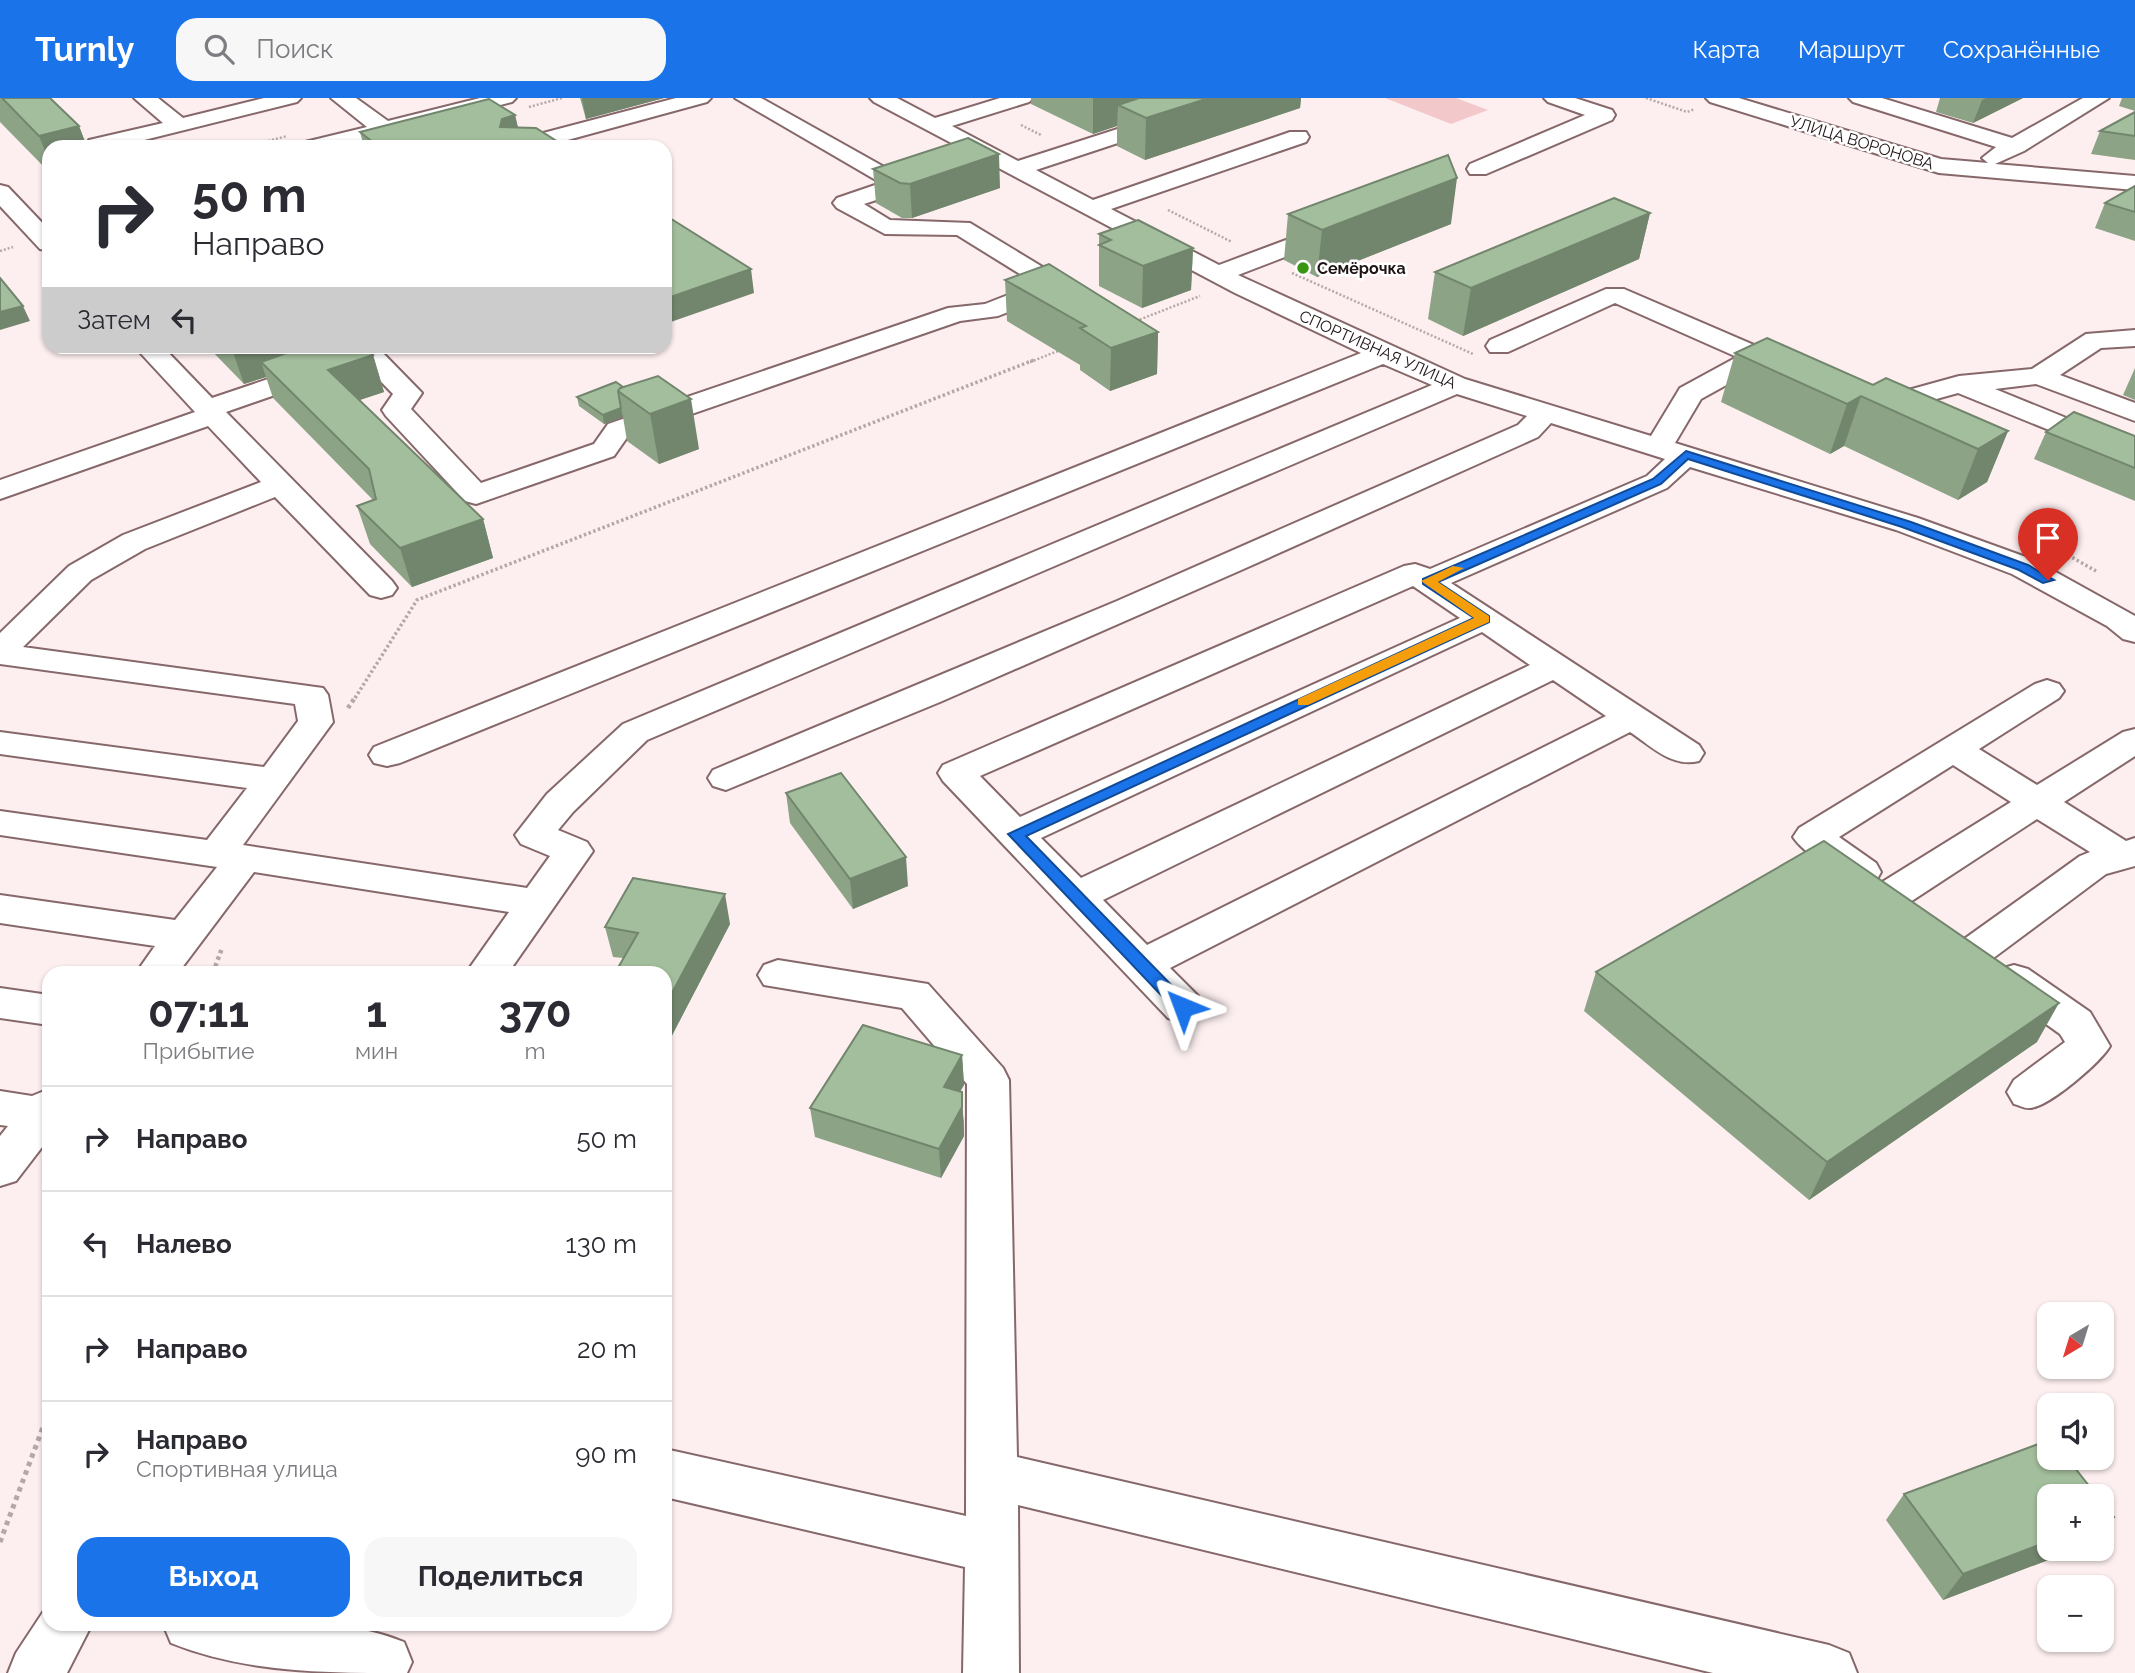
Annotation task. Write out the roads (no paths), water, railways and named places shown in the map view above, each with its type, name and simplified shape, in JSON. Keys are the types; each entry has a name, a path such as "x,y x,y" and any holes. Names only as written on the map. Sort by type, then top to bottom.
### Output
{"street":[{"path":"145,98 179,125"},
{"path":"118,140 290,98"},
{"path":"342,98 384,129"},
{"path":"341,140 505,98"},
{"path":"543,140 700,98"},
{"path":"746,98 900,185"},
{"name":"СПОРТИВНАЯ УЛИЦА","path":"881,98 1244,288 1382,354 1455,385 1907,524 2024,568 2119,619 2135,632"},
{"path":"933,125 1022,98"},
{"path":"1016,169 1235,98"},
{"path":"1478,169 1604,115 1555,98"},
{"path":"1860,98 2016,146"},
{"path":"1994,173 1988,161 2098,98"},
{"name":"УЛИЦА ВОРОНОВА","path":"1719,99 1939,166 1994,173 2135,183"},
{"path":"427,118 445,133"},
{"path":"1091,208 1298,137"},
{"path":"0,490 369,355 408,393 396,410 476,495 604,450 618,430 957,313 989,311 1055,285 962,228 885,227 845,203 990,155"},
{"path":"2060,177 2063,187 2071,192 2135,198"},
{"path":"0,192 38,216"},
{"path":"0,225 38,216"},
{"path":"1218,274 1360,220"},
{"path":"1488,350 1615,294 1817,383"},
{"path":"2039,376 2095,340 2135,338"},
{"path":"156,354 381,588"},
{"path":"387,755 1382,354"},
{"path":"1428,581 1657,482 1673,450 1690,394 1758,357"},
{"path":"1915,426 1865,404 1959,384 2039,376 2135,413"},
{"path":"1959,384 2135,456"},
{"path":"491,966 574,851 534,835 560,803 635,732 1455,385"},
{"path":"726,778 922,698 1327,522 1528,431 1546,412"},
{"path":"0,653 80,573 134,542 280,485"},
{"path":"1183,1007 956,774 1415,573 1686,753"},
{"path":"1016,834 1484,619"},
{"path":"0,653 311,695 316,722 273,780 186,936 162,966"},
{"path":"1076,897 1555,666"},
{"path":"2029,1092 2089,1046 2075,1023 1812,837 2047,691"},
{"path":"1142,965 1631,717"},
{"path":"1933,923 2037,802 2135,740"},
{"path":"0,743 273,780"},
{"path":"1953,749 2037,802 2129,853"},
{"path":"0,823 231,855 536,903"},
{"path":"1933,923 2129,853"},
{"path":"0,909 186,936"},
{"path":"778,975 914,995 988,1080 986,1232 994,1548 991,1673"},
{"path":"0,1003 42,1009"},
{"path":"0,1108 42,1110"},
{"path":"0,1168 42,1115"},
{"path":"672,1475 994,1548"},
{"path":"992,1475 1829,1673"},
{"path":"36,1673 61,1631"},
{"path":"226,1631 384,1662 379,1673"}],"place":[{"name":"Семёрочка","path":"1303,268"}]}
